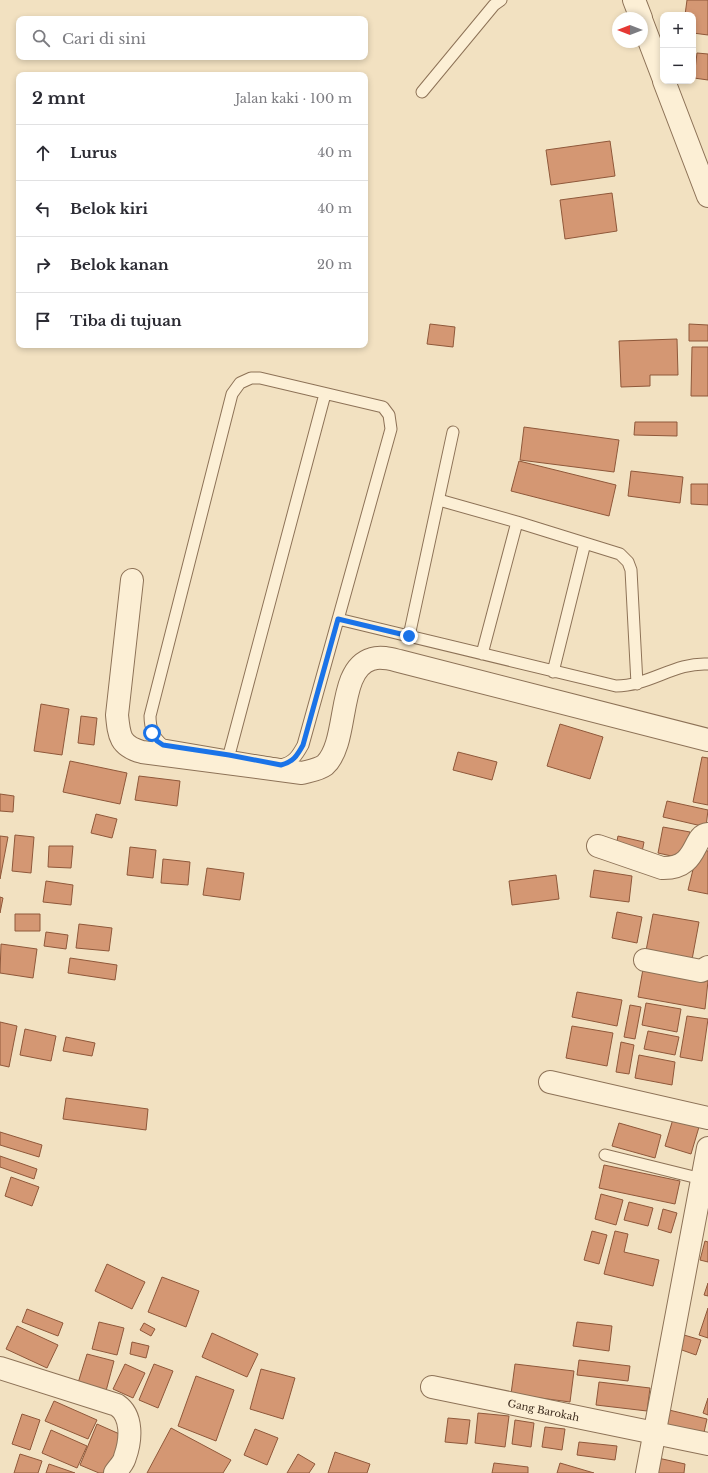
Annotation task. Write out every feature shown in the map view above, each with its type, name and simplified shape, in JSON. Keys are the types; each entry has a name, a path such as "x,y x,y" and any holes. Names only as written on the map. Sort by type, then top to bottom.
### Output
{"street":[{"path":"634,0 639,12"},
{"path":"648,38 660,69"},
{"path":"665,84 708,196"},
{"path":"132,580 117,714 119,731 123,742 130,749 142,752 302,772 315,770 324,765 329,759 335,746 353,676 360,666 371,659 381,658 399,661 708,740"},
{"path":"598,846 662,868 672,868 689,859 702,837 708,834"},
{"path":"645,960 700,971 708,967"},
{"path":"550,1082 708,1118"},
{"path":"647,1473 656,1433 708,1149"},
{"path":"0,1368 117,1405 123,1409 129,1424 129,1436 125,1458 115,1473"},
{"name":"Gang Barokah","path":"432,1387 708,1444"}],"lane":[{"path":"422,92 494,5 501,0"},
{"path":"251,378 260,378 325,394 383,407 391,422 391,429 303,745 295,758 289,763 281,765 163,745 157,741 152,733 150,716 232,394 240,383 251,378"},
{"path":"229,755 325,394"},
{"path":"409,636 453,432"},
{"path":"439,500 518,522 620,554 628,562 631,570 637,684"},
{"path":"482,654 518,522"},
{"path":"553,672 585,543"},
{"path":"338,619 616,686 637,684 673,669 708,664"},
{"path":"605,1155 702,1179"}],"building":[{"path":"687,0 708,0 708,35 696,33 696,12 685,12"},
{"path":"697,53 708,54 708,80 696,78"},
{"path":"610,141 615,176 551,185 546,150"},
{"path":"612,193 617,231 565,239 560,200"},
{"path":"430,324 455,327 453,347 427,344"},
{"path":"689,324 708,325 708,341 689,341"},
{"path":"677,339 678,375 650,375 650,386 621,387 619,341"},
{"path":"692,347 708,347 708,396 691,396"},
{"path":"635,422 677,422 677,436 634,435"},
{"path":"524,427 619,440 614,472 520,460"},
{"path":"519,461 616,485 609,516 511,491"},
{"path":"631,471 683,477 680,503 628,496"},
{"path":"691,484 708,484 708,505 691,504"},
{"path":"41,704 69,709 62,755 34,751"},
{"path":"81,716 97,718 94,745 78,743"},
{"path":"560,724 603,737 590,779 547,766"},
{"path":"458,752 497,762 492,780 453,770"},
{"path":"702,757 708,758 708,805 693,802"},
{"path":"70,761 127,773 120,804 63,792"},
{"path":"139,776 180,781 177,806 135,800"},
{"path":"0,794 14,796 13,812 0,811"},
{"path":"667,801 708,810 706,827 663,817"},
{"path":"96,814 117,819 112,838 91,833"},
{"path":"663,827 690,832 685,859 658,853"},
{"path":"15,835 34,837 31,873 12,871"},
{"path":"0,836 8,837 0,879"},
{"path":"618,836 644,842 641,857 615,851"},
{"path":"49,846 73,846 71,868 48,867"},
{"path":"130,847 156,850 153,878 127,875"},
{"path":"698,849 708,851 708,894 688,890"},
{"path":"163,859 190,862 188,885 161,883"},
{"path":"207,868 244,873 240,900 203,895"},
{"path":"594,870 632,876 629,902 590,897"},
{"path":"556,875 559,899 512,905 509,881"},
{"path":"46,881 73,885 71,905 43,902"},
{"path":"0,897 3,898 0,913"},
{"path":"617,912 642,917 637,943 612,938"},
{"path":"15,914 40,914 40,931 15,931"},
{"path":"653,914 699,922 691,965 645,956"},
{"path":"79,924 112,928 109,951 76,948"},
{"path":"46,932 68,935 66,949 44,946"},
{"path":"1,944 37,949 33,978 0,973"},
{"path":"70,958 117,965 115,980 68,973"},
{"path":"643,969 708,981 705,1009 638,997"},
{"path":"577,992 622,1000 617,1026 572,1017"},
{"path":"646,1003 681,1009 677,1032 642,1025"},
{"path":"630,1005 641,1007 635,1039 624,1037"},
{"path":"687,1016 708,1019 702,1061 680,1057"},
{"path":"0,1022 17,1026 9,1067 0,1065"},
{"path":"572,1026 613,1033 607,1066 566,1058"},
{"path":"25,1029 56,1036 51,1061 20,1055"},
{"path":"648,1031 679,1037 675,1055 644,1049"},
{"path":"66,1037 95,1043 92,1056 63,1051"},
{"path":"621,1042 634,1045 629,1074 616,1072"},
{"path":"639,1055 675,1062 672,1085 635,1078"},
{"path":"66,1098 148,1109 146,1130 63,1119"},
{"path":"673,1119 699,1127 691,1154 665,1146"},
{"path":"619,1123 661,1135 655,1158 612,1146"},
{"path":"0,1132 42,1145 39,1157 0,1145"},
{"path":"0,1156 37,1169 34,1179 0,1167"},
{"path":"604,1165 680,1181 675,1204 599,1188"},
{"path":"11,1177 39,1187 32,1206 5,1196"},
{"path":"601,1194 623,1200 616,1225 595,1219"},
{"path":"629,1202 653,1208 648,1226 624,1220"},
{"path":"663,1209 677,1213 671,1233 658,1229"},
{"path":"592,1231 607,1235 599,1264 584,1260"},
{"path":"615,1231 628,1234 624,1252 659,1260 653,1286 604,1274"},
{"path":"705,1241 708,1242 708,1262 700,1260"},
{"path":"107,1264 145,1282 132,1309 95,1291"},
{"path":"162,1277 199,1291 186,1327 148,1312"},
{"path":"708,1283 708,1296 704,1295"},
{"path":"708,1308 708,1338 699,1335"},
{"path":"27,1309 63,1323 58,1336 22,1322"},
{"path":"99,1322 124,1328 117,1355 92,1349"},
{"path":"577,1322 612,1326 609,1351 573,1346"},
{"path":"144,1323 155,1329 151,1336 140,1330"},
{"path":"17,1326 58,1345 47,1368 6,1349"},
{"path":"212,1333 258,1354 247,1377 202,1357"},
{"path":"684,1335 701,1340 696,1355 679,1349"},
{"path":"132,1342 149,1346 146,1358 130,1354"},
{"path":"87,1354 114,1361 106,1391 78,1383"},
{"path":"579,1360 630,1366 628,1381 577,1375"},
{"path":"125,1364 145,1373 133,1398 113,1389"},
{"path":"154,1364 173,1371 158,1408 139,1400"},
{"path":"515,1364 574,1371 570,1402 511,1394"},
{"path":"261,1369 295,1378 283,1419 250,1409"},
{"path":"196,1376 234,1390 216,1441 178,1426"},
{"path":"599,1382 650,1388 647,1411 596,1405"},
{"path":"708,1398 708,1415 703,1413"},
{"path":"54,1401 97,1420 88,1439 45,1421"},
{"path":"669,1410 707,1419 703,1437 665,1429"},
{"path":"478,1413 509,1416 505,1447 475,1443"},
{"path":"22,1414 40,1420 30,1450 12,1444"},
{"path":"448,1418 470,1420 467,1444 445,1442"},
{"path":"515,1420 534,1423 531,1447 512,1444"},
{"path":"97,1424 124,1436 109,1473 99,1473 80,1465"},
{"path":"545,1427 565,1429 562,1450 542,1447"},
{"path":"171,1428 231,1460 223,1473 147,1473"},
{"path":"255,1429 278,1438 267,1465 244,1455"},
{"path":"51,1430 87,1446 77,1468 42,1453"},
{"path":"579,1442 617,1446 615,1460 577,1455"},
{"path":"335,1452 370,1464 367,1473 328,1473"},
{"path":"20,1454 42,1461 38,1473 14,1473"},
{"path":"298,1454 315,1464 309,1473 287,1473"},
{"path":"658,1458 685,1464 684,1473 654,1473"},
{"path":"494,1463 528,1467 528,1473 492,1473"},
{"path":"560,1463 594,1473 557,1473"},
{"path":"49,1464 75,1473 46,1473"}],"route":[{"path":"152,733 157,741 163,745 281,765 289,763 295,758 303,745 338,619 409,636"}]}
